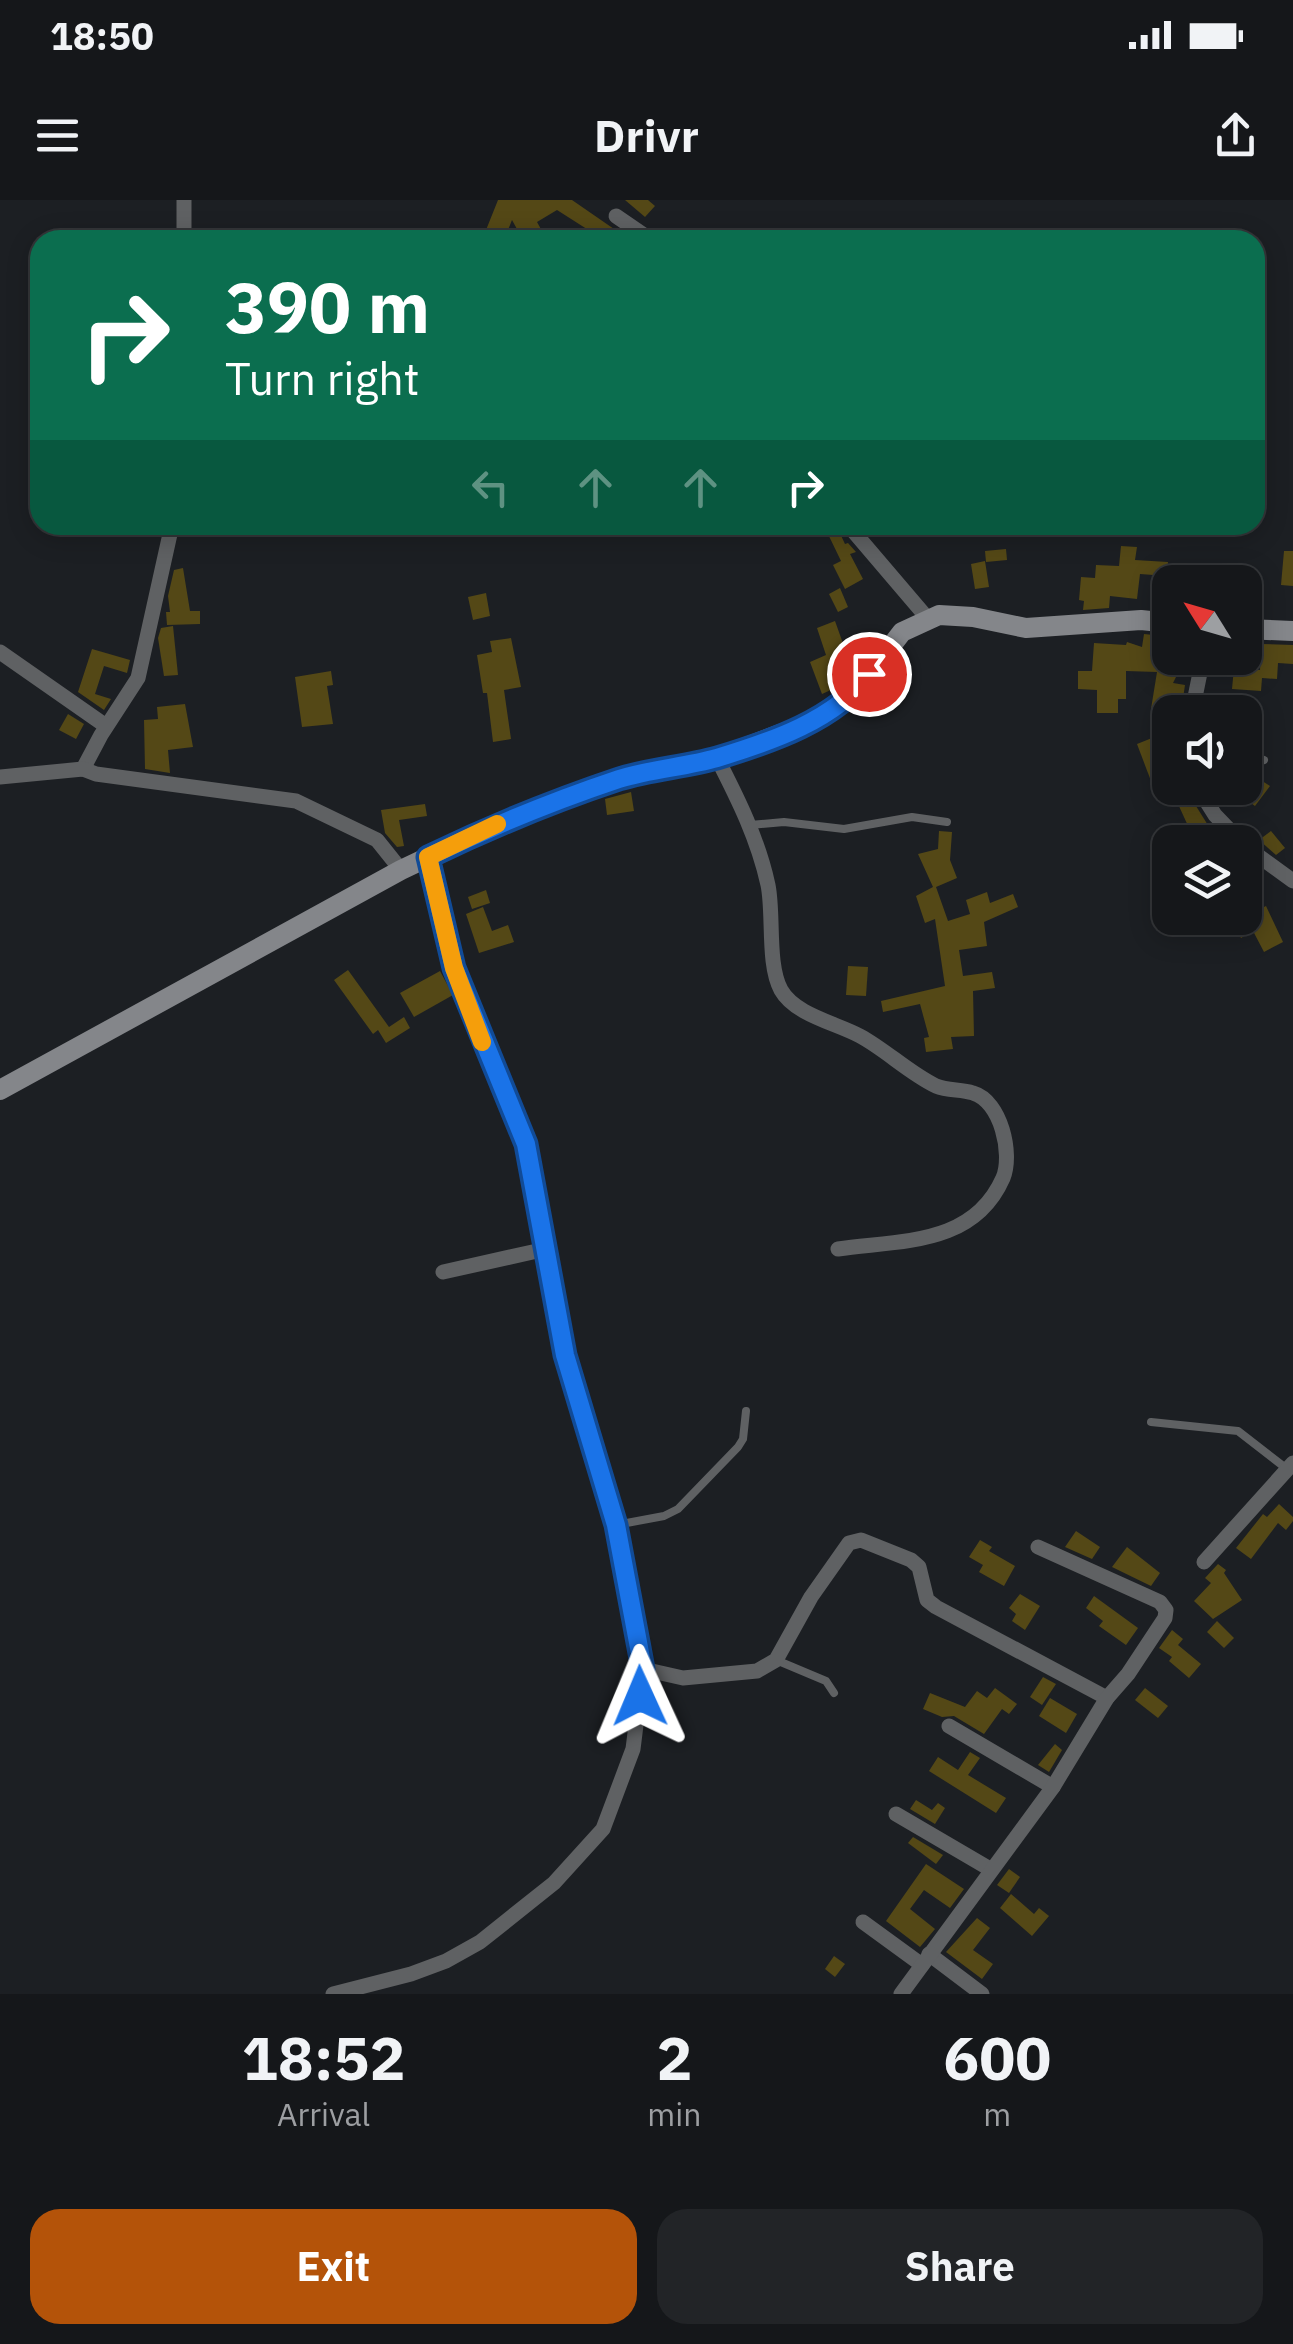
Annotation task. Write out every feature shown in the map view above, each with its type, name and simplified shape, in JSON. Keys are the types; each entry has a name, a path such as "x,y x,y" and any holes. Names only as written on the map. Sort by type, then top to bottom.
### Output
{"street":[{"path":"184,200 184,230"},
{"path":"616,216 637,230"},
{"path":"83,769 138,678 170,535"},
{"path":"857,535 929,620"},
{"path":"0,1090 400,870 502,822 624,778 717,758 809,724 855,694 902,632 940,615 973,616 1026,628 1152,621"},
{"path":"1262,630 1293,631"},
{"path":"0,652 106,726"},
{"path":"717,758 750,825 768,888 781,990 795,1005 859,1035 940,1088 974,1093 987,1100 996,1112 1008,1163 988,1203 969,1223 935,1236 838,1249"},
{"path":"0,776 83,769 96,774 296,801 377,840 400,870"},
{"path":"1209,805 1225,825"},
{"path":"333,1994 446,1961 480,1942 554,1883 603,1829 633,1749 643,1669 616,1525 565,1355 526,1144 454,968 428,857"},
{"path":"1262,858 1293,881"},
{"path":"443,1272 546,1249"},
{"path":"1204,1562 1290,1466"},
{"path":"643,1669 683,1678 756,1671 776,1660 811,1596 849,1543 861,1540 919,1567 927,1600 936,1607 1107,1698"},
{"path":"900,1994 1053,1787 1107,1698 1165,1618 1166,1610 1160,1602 1038,1547"},
{"path":"949,1726 1053,1787"},
{"path":"896,1814 990,1869"},
{"path":"862,1922 982,1994"}],"lane":[{"path":"750,825 784,822 844,829 912,817 947,822"},
{"path":"616,1525 664,1516 678,1509 738,1448 746,1411"},
{"path":"1152,1422 1238,1431 1290,1466"},
{"path":"776,1660 826,1682 834,1692"}],"building":[{"path":"498,200 572,200 614,229 588,230 557,210 537,222 541,230 518,230 512,220 508,230 486,230"},
{"path":"625,200 648,200 655,206 645,217"},
{"path":"828,535 841,535 856,552 850,554 863,579 845,589 833,565 841,561"},
{"path":"1121,546 1137,547 1135,560 1168,562 1152,565 1152,575 1140,574 1137,599 1110,596 1109,608 1083,610 1084,601 1079,600 1081,577 1095,578 1096,565 1119,566"},
{"path":"1006,549 1007,560 986,562 985,551"},
{"path":"1284,551 1293,551 1293,586 1281,585"},
{"path":"985,561 989,587 975,589 971,564"},
{"path":"183,568 190,611 200,611 200,624 167,625 174,570"},
{"path":"840,588 848,607 838,612 829,594"},
{"path":"486,593 490,616 473,620 468,597"},
{"path":"835,621 845,649 861,643 864,652 870,652 852,674 842,678 844,684 822,694 810,662 826,655 817,628"},
{"path":"173,626 178,675 164,676 158,638 161,628"},
{"path":"1144,634 1152,635 1152,672 1126,671 1126,699 1118,699 1118,713 1097,713 1097,690 1078,689 1078,671 1092,671 1094,643 1127,642 1142,647"},
{"path":"511,638 521,687 504,690 511,739 493,742 477,655 492,652 490,641"},
{"path":"1262,644 1293,645 1293,664 1278,663 1277,679 1262,678 1261,691 1232,689 1233,675 1262,675"},
{"path":"92,649 130,660 127,673 104,666 95,694 111,699 104,710 78,692"},
{"path":"331,671 333,685 327,686 333,724 302,727 295,677"},
{"path":"1157,675 1177,675 1173,683 1185,685 1184,695 1153,695"},
{"path":"185,704 193,747 168,750 170,773 145,769 144,720 158,719 157,707"},
{"path":"68,714 84,724 76,739 59,730"},
{"path":"1152,738 1151,781 1137,744"},
{"path":"1262,781 1270,786 1262,797"},
{"path":"631,792 634,811 607,815 605,799"},
{"path":"425,804 427,816 399,820 404,846 397,847 385,833 381,810"},
{"path":"1178,805 1195,805 1208,825 1188,825"},
{"path":"939,831 952,832 950,860 957,878 936,887 948,921 970,914 966,900 987,892 990,903 1013,894 1018,907 984,922 987,946 959,950 963,976 992,972 995,988 973,991 974,1036 951,1037 953,1049 926,1052 924,1038 929,1037 920,1004 883,1012 881,1001 945,986 935,919 925,923 916,896 933,887 918,854 938,849"},
{"path":"1271,831 1285,848 1276,855 1262,843"},
{"path":"486,890 490,903 472,909 468,897"},
{"path":"1266,906 1283,942 1264,952 1255,935 1262,935 1262,908"},
{"path":"483,907 492,931 508,925 514,942 479,953 466,914"},
{"path":"848,966 868,967 866,996 846,995"},
{"path":"348,970 389,1027 404,1017 410,1028 386,1043 378,1030 373,1034 334,980"},
{"path":"440,971 453,995 414,1017 400,993"},
{"path":"1279,1504 1293,1521 1286,1530 1278,1523 1251,1559 1236,1548 1263,1514 1267,1517"},
{"path":"1076,1531 1100,1547 1092,1559 1065,1547"},
{"path":"980,1540 992,1547 989,1551 1015,1566 1004,1586 979,1572 983,1565 969,1557"},
{"path":"1127,1547 1160,1573 1151,1586 1112,1567"},
{"path":"1218,1564 1226,1570 1224,1573 1242,1600 1213,1619 1194,1601 1211,1583 1205,1578"},
{"path":"1020,1594 1040,1606 1025,1630 1012,1621 1016,1614 1009,1608"},
{"path":"1094,1596 1138,1628 1126,1645 1099,1626 1103,1621 1086,1608"},
{"path":"1217,1621 1234,1638 1224,1648 1207,1632"},
{"path":"1172,1630 1183,1639 1178,1645 1201,1664 1189,1678 1159,1648"},
{"path":"1043,1677 1056,1684 1042,1705 1030,1697"},
{"path":"995,1688 1017,1704 1009,1714 1002,1709 984,1734 954,1716 942,1717 923,1709 930,1693 965,1707 977,1691 987,1698"},
{"path":"1145,1688 1168,1706 1158,1718 1135,1700"},
{"path":"1050,1698 1077,1714 1066,1733 1039,1716"},
{"path":"1055,1744 1062,1750 1049,1772 1038,1765"},
{"path":"970,1752 980,1758 968,1775 1006,1798 996,1813 929,1771 938,1757 958,1770"},
{"path":"916,1800 932,1810 938,1803 945,1808 935,1824 910,1809"},
{"path":"913,1837 943,1855 936,1864 908,1843"},
{"path":"926,1864 964,1889 950,1908 924,1890 910,1909 935,1929 920,1947 886,1921"},
{"path":"1009,1869 1020,1877 1009,1893 997,1885"},
{"path":"1011,1894 1034,1914 1039,1908 1049,1916 1032,1936 1000,1908"},
{"path":"977,1918 990,1928 973,1950 993,1964 982,1979 946,1952"},
{"path":"834,1956 845,1964 835,1977 825,1969"}],"slow traffic":[{"path":"482,1042 454,968 428,857 497,824"}],"route":[{"path":"640,1696 643,1669 616,1525 565,1355 526,1144 454,968 428,857 502,822 624,778 717,758 809,724 855,694 869,674"}]}
